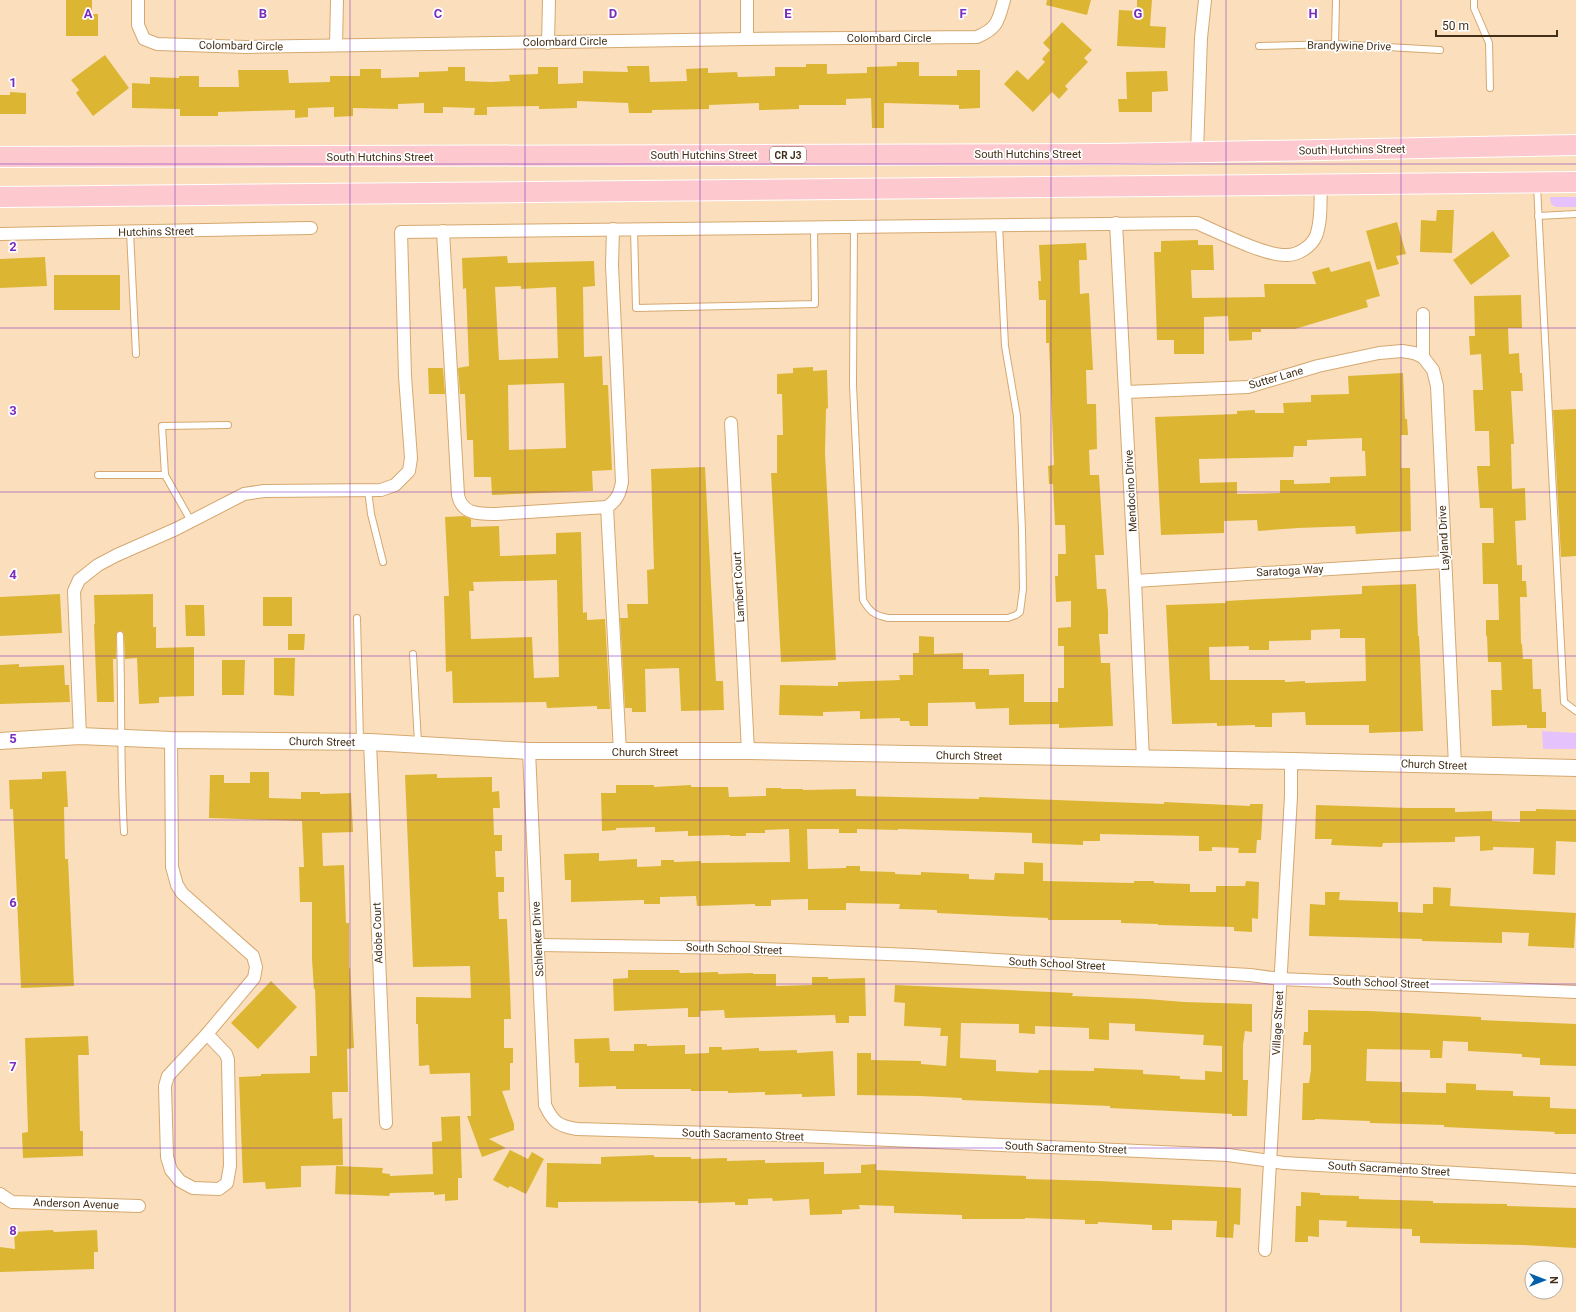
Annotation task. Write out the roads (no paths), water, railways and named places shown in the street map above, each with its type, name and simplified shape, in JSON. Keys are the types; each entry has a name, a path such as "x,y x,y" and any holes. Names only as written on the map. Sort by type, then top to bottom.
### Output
{"main road":[{"name":"South Hutchins Street","path":"0,157 1197,152 1576,145"},
{"path":"0,197 1576,182"}],"street":[{"name":"Colombard Circle","path":"138,0 138,25 144,39 157,44 246,47 977,37 990,31 998,20 1004,0"},
{"path":"336,45 337,0"},
{"path":"548,43 549,0"},
{"path":"747,0 747,39"},
{"path":"1197,152 1201,38 1205,0"},
{"path":"80,736 74,591 79,580 98,565 117,555 191,521 244,494 264,491 381,490 395,486 409,471 411,458 405,376 401,232 1197,223 1269,253 1287,256 1304,251 1315,237 1320,221 1320,184"},
{"name":"Mendocino Drive","path":"1116,223 1126,392 1143,759"},
{"name":"Hutchins Street","path":"0,234 311,228"},
{"path":"443,231 458,496 460,504 467,510 482,514 496,514 607,507 612,504 619,495 622,482 612,265 613,229"},
{"path":"1422,357 1423,314"},
{"name":"Sutter Lane","path":"1126,392 1248,387 1318,366 1380,353 1402,351 1414,353 1422,357"},
{"name":"Layland Drive","path":"1422,357 1433,370 1436,386 1455,765"},
{"name":"Lambert Court","path":"731,423 748,751"},
{"path":"607,507 620,752"},
{"name":"Saratoga Way","path":"1135,581 1445,562"},
{"name":"Church Street","path":"0,741 80,736 171,740 365,742 529,751 748,751 1576,768"},
{"path":"171,740 172,867 177,885 182,893 254,956 256,967 254,978 207,1034 168,1076 165,1086 166,1157 171,1170 180,1181 193,1188 219,1189 227,1183 230,1166 228,1060 226,1054 207,1034"},
{"name":"Adobe Court","path":"365,742 386,1123"},
{"name":"Schlenker Drive","path":"529,751 545,1105 551,1119 557,1124"},
{"name":"Village Street","path":"1265,1250 1291,796 1291,761"},
{"name":"South School Street","path":"538,945 740,948 912,955 1250,975 1280,979 1576,992"},
{"name":"South Sacramento Street","path":"557,1124 566,1128 577,1129 787,1136 1220,1155 1270,1161 1576,1180"},
{"name":"Anderson Avenue","path":"0,1194 12,1202 139,1206"}],"lane":[{"path":"1334,44 1336,0"},
{"path":"1474,0 1474,8 1489,43 1490,88"},
{"name":"Brandywine Drive","path":"1259,46 1334,44 1440,50"},
{"path":"1536,182 1564,702 1576,711"},
{"path":"1538,216 1576,214"},
{"path":"854,227 853,385 863,600 868,610 878,616 888,618 1008,618 1016,616 1020,612 1023,589 1022,530 1016,416 1006,346 999,225"},
{"path":"634,229 636,308 815,304 814,228"},
{"path":"130,232 136,354"},
{"path":"191,521 165,475 162,426 228,425"},
{"path":"98,475 165,475"},
{"path":"368,490 371,514 383,562"},
{"path":"357,618 365,742"},
{"path":"120,635 122,738 121,774 124,832"},
{"path":"413,654 418,745"}]}
